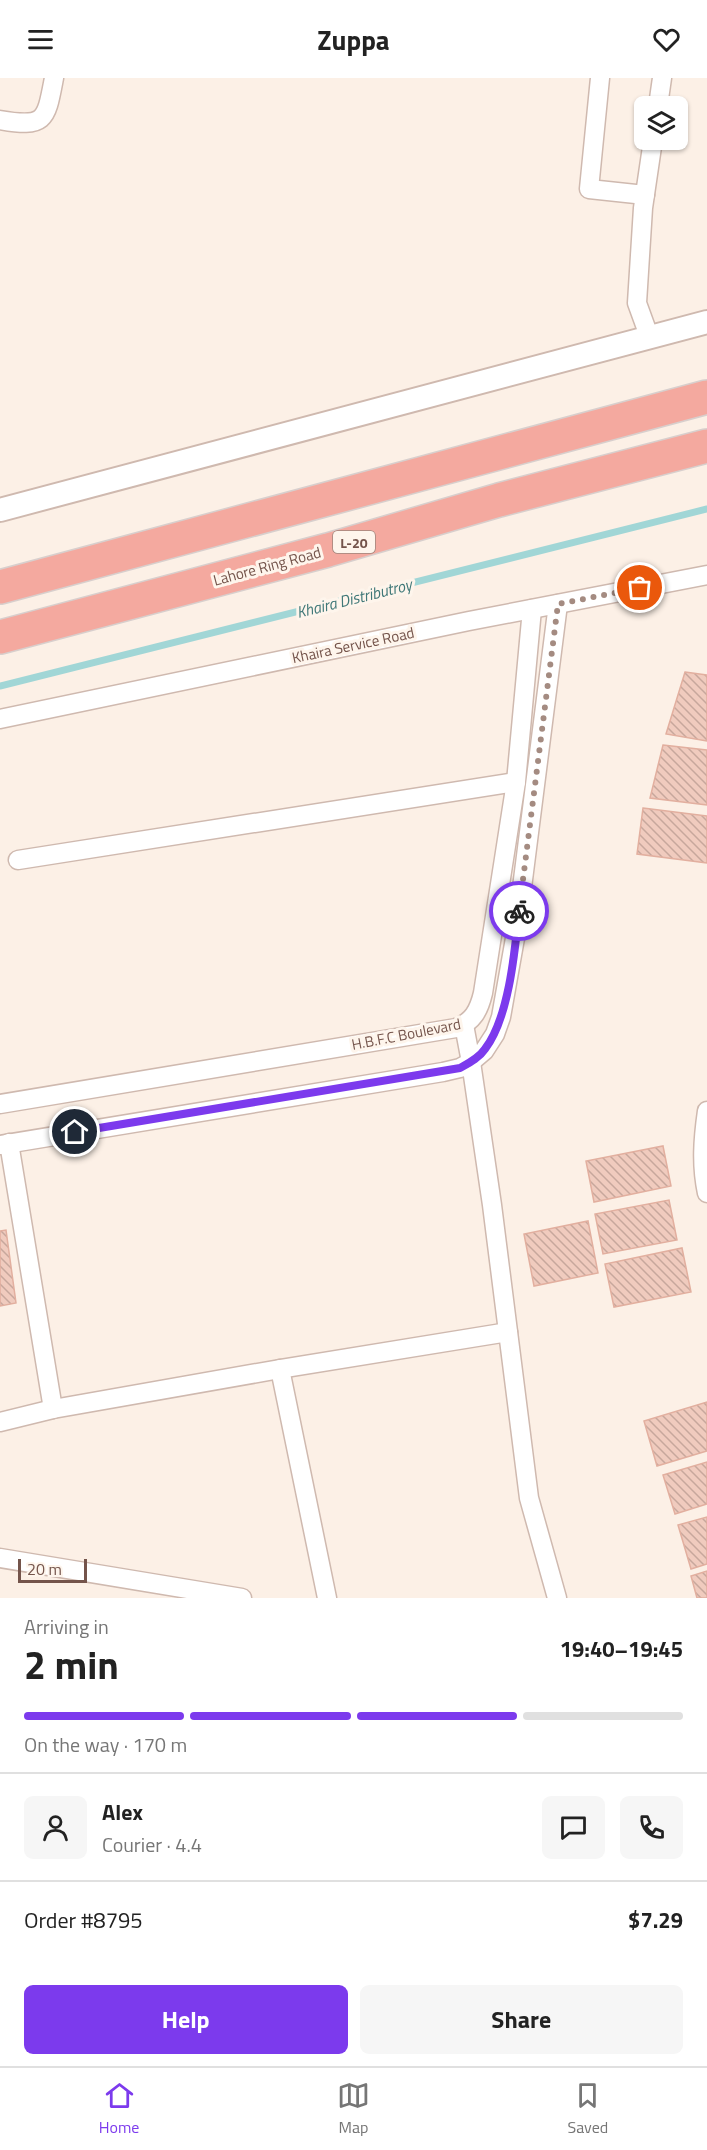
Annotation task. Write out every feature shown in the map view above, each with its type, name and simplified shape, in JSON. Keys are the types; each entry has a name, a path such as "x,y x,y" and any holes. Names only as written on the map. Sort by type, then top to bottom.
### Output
{"highway":[{"path":"0,587 707,397"},
{"name":"Lahore Ring Road","path":"0,638 328,550 499,500 707,446"}],"street":[{"path":"0,120 25,124 39,121 48,109 54,78"},
{"path":"600,78 589,189 645,195"},
{"path":"659,96 662,78"},
{"path":"649,336 637,303 645,195 652,150"},
{"path":"0,510 707,322"},
{"name":"Khaira Service Road","path":"0,719 707,575"},
{"path":"53,1409 4,1144 443,1072 460,1068 484,1051 495,1034 501,1017 517,927 558,604"},
{"name":"H.B.F.C Boulevard","path":"0,1104 456,1028 464,1025 475,1015 483,993 516,782 532,609"},
{"path":"18,860 516,782"},
{"path":"464,1025 492,1205 529,1498 557,1598"},
{"path":"706,1121 703,1174 707,1192"},
{"path":"0,1422 53,1409 508,1332"},
{"path":"280,1369 327,1598"},
{"path":"0,1558 242,1598"}],"building":[{"path":"685,672 707,675 707,741 666,734"},
{"path":"663,745 707,750 707,805 650,798"},
{"path":"643,808 707,816 707,863 637,854"},
{"path":"663,1146 671,1186 594,1202 586,1161"},
{"path":"669,1200 677,1240 603,1254 595,1214"},
{"path":"588,1221 598,1273 534,1286 524,1234"},
{"path":"6,1230 16,1303 0,1306 0,1231"},
{"path":"682,1248 691,1292 614,1307 605,1264"},
{"path":"707,1402 707,1451 657,1466 644,1421"},
{"path":"707,1462 707,1504 675,1514 663,1475"},
{"path":"707,1517 707,1564 691,1569 678,1525"},
{"path":"707,1571 707,1598 697,1598 691,1576"}],"waterway":[{"name":"Khaira Distributroy","path":"0,686 707,509"}],"way so far":[{"path":"519,911 558,604 640,588"}],"route":[{"path":"75,1132 460,1068 484,1051 495,1034 505,999 519,911"}]}
